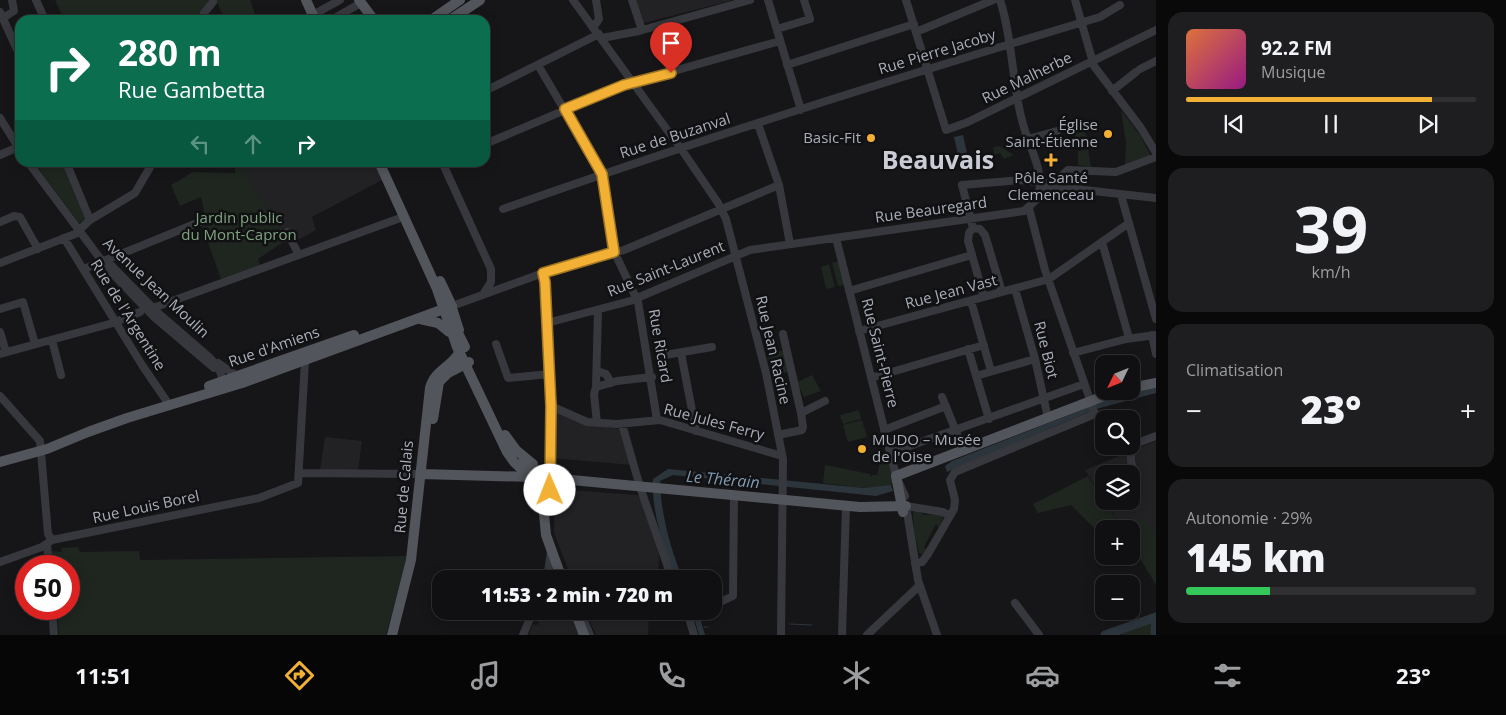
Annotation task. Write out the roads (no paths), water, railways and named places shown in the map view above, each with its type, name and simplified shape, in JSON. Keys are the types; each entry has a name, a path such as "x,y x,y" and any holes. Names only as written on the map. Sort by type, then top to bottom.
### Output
{"main road":[{"path":"306,0 314,15"},
{"path":"436,15 446,4 460,0"},
{"path":"458,15 480,0"},
{"path":"360,1 370,15"},
{"path":"381,167 430,276 436,298 443,307 452,338"},
{"path":"387,167 443,307 510,456 542,476"},
{"name":"Rue d'Amiens","path":"224,382 305,361 362,338 420,318 443,307"},
{"name":"Rue d'Amiens","path":"0,462 127,418 237,376 443,307"},
{"path":"420,318 440,324 462,350"},
{"name":"Rue de Calais","path":"424,474 430,385 435,375 454,362 462,350"},
{"path":"468,363 510,444 531,462 542,476 550,532 564,570"},
{"name":"Rue de Calais","path":"394,635 411,560 437,388 445,375 468,363"},
{"path":"1140,386 1156,383"},
{"path":"896,476 1095,400"},
{"name":"Rue d'Amiens","path":"0,458 42,448"},
{"path":"904,504 906,479 918,469"},
{"path":"424,474 542,476 734,495 782,494 860,507 886,507 904,504"},
{"path":"542,476 539,487 544,496 546,535 558,570"},
{"name":"Rue Saint-Pierre","path":"896,476 904,504"},
{"path":"886,507 895,501 904,504"},
{"path":"860,507 884,512 904,504"},
{"path":"578,620 584,635"},
{"path":"583,620 589,635"}],"street":[{"path":"12,0 14,11 2,15 15,45"},
{"path":"36,0 43,15"},
{"path":"317,15 340,0"},
{"path":"573,0 597,32"},
{"path":"578,0 597,32"},
{"path":"596,0 599,19 597,32"},
{"path":"632,0 642,30"},
{"path":"490,89 538,65 597,32 642,30 750,0"},
{"path":"768,0 801,110"},
{"path":"777,29 810,19 804,0"},
{"path":"906,0 928,70"},
{"path":"788,65 915,28 993,0"},
{"path":"1000,0 1017,97 1040,181 1036,200"},
{"path":"974,228 962,184 1020,180 1053,184 1068,170 1116,172 1156,155 1141,128 1112,91 1092,61 1076,0"},
{"path":"338,15 360,1"},
{"path":"205,15 213,2"},
{"name":"Rue Pierre Jacoby","path":"801,110 1106,14 1124,2"},
{"name":"Rue Malherbe","path":"928,70 946,130 974,119 1156,30"},
{"name":"Rue Jean Racine","path":"597,32 722,210 736,255 782,456 781,635"},
{"path":"490,142 565,109 634,83 780,41"},
{"path":"1112,91 1138,71 1156,61"},
{"path":"538,65 602,174"},
{"name":"Rue de Buzanval","path":"503,209 680,148 801,110"},
{"path":"0,118 15,142"},
{"path":"758,124 779,185 790,244"},
{"path":"1028,139 1057,131"},
{"path":"0,155 15,149"},
{"name":"Avenue Jean Moulin","path":"32,167 85,239 154,317 214,368"},
{"path":"68,167 90,220"},
{"path":"0,263 64,238 78,230 90,220 135,193 150,167"},
{"path":"444,167 491,268 491,282 482,295"},
{"name":"Rue Ricard","path":"602,174 614,252 637,298 652,376 657,420"},
{"path":"1040,181 1062,188"},
{"path":"443,307 543,273 614,252 722,210 779,185"},
{"path":"915,564 922,562 928,554 950,516 955,502 951,478 955,472 1095,414 1049,279 1029,208 1048,189 1062,188 1156,198"},
{"path":"1121,195 1156,319"},
{"name":"Rue Beauregard","path":"790,244 1029,208"},
{"path":"0,222 14,216 20,217 38,249"},
{"path":"153,308 403,217"},
{"path":"84,269 202,222"},
{"name":"Rue Jean Vast","path":"859,331 1049,279 1129,223"},
{"path":"974,228 968,237 984,297"},
{"path":"974,228 980,230 985,235 1002,292"},
{"path":"288,232 299,255"},
{"name":"Rue de l'Argentine","path":"64,238 168,403"},
{"name":"Rue Saint-Pierre","path":"836,238 896,476"},
{"path":"1102,242 1129,338"},
{"name":"Rue Saint-Laurent","path":"547,323 637,298 750,250 790,244"},
{"path":"849,291 972,255"},
{"name":"Avenue Jean Moulin","path":"104,261 153,308 209,356 237,376"},
{"path":"542,476 551,406 543,273"},
{"name":"Rue Biot","path":"1015,289 1035,359 1048,418"},
{"path":"971,301 991,371"},
{"path":"0,309 23,302 36,344"},
{"path":"597,423 594,394 597,371 598,310"},
{"path":"0,332 3,353 116,322 140,312"},
{"path":"778,435 802,430 803,427 784,334"},
{"path":"1074,354 1129,338 1154,335 1156,354"},
{"name":"Rue d'Amiens","path":"237,376 362,338"},
{"path":"52,340 62,375"},
{"path":"496,344 508,378 550,374"},
{"path":"871,378 984,345"},
{"path":"648,358 712,347"},
{"path":"968,349 989,419"},
{"path":"681,353 696,431"},
{"name":"Avenue Jean Moulin","path":"209,356 219,368 224,382"},
{"path":"976,376 1035,359"},
{"path":"305,361 299,473 424,474"},
{"path":"597,371 606,374 611,382"},
{"path":"596,387 611,382 652,376"},
{"path":"890,453 1084,384"},
{"path":"0,396 36,435 42,448 49,555"},
{"path":"942,397 964,451"},
{"path":"801,413 825,401"},
{"name":"Rue Jules Ferry","path":"551,406 583,421 597,423 622,424 657,420 782,456"},
{"path":"884,430 946,406"},
{"path":"622,424 645,485 669,570"},
{"path":"1140,442 1156,436"},
{"name":"Rue Louis Borel","path":"0,562 49,542 259,498 298,483 299,473"},
{"path":"722,600 732,596 734,495"},
{"path":"937,635 919,586 904,504 942,512 950,516"},
{"path":"842,635 846,506"},
{"path":"548,570 551,552"},
{"path":"867,635 919,586"},
{"path":"1015,603 1039,635"},
{"path":"53,620 54,635"},
{"path":"523,635 529,620"},
{"path":"690,620 694,635"}],"water":[{"path":"963,135 970,166 961,168 954,137"},
{"path":"1156,388 1156,393 1140,397 1140,392"},
{"path":"1107,400 1130,400 1096,409 947,472 945,466 952,461"},
{"name":"Le Thérain","path":"668,469 864,488 891,485 893,491 876,496 673,475 660,481 667,531 680,570 673,570 656,517 653,479"},
{"path":"695,620 701,620 705,635 699,635"}],"waterway":[{"path":"1105,635 1156,617"},
{"path":"1155,635 1156,618"},
{"path":"790,624 812,625"}],"place":[{"name":"Église Saint-Étienne","path":"1108,134"},
{"name":"Basic-Fit","path":"871,138"},
{"name":"Pôle Santé Clemenceau","path":"1051,160"},
{"name":"MUDO – Musée de l'Oise","path":"862,449"}],"district":[{"name":"Beauvais","path":"938,160"}],"park label":[{"name":"Jardin public du Mont-Capron","path":"239,226"}]}
